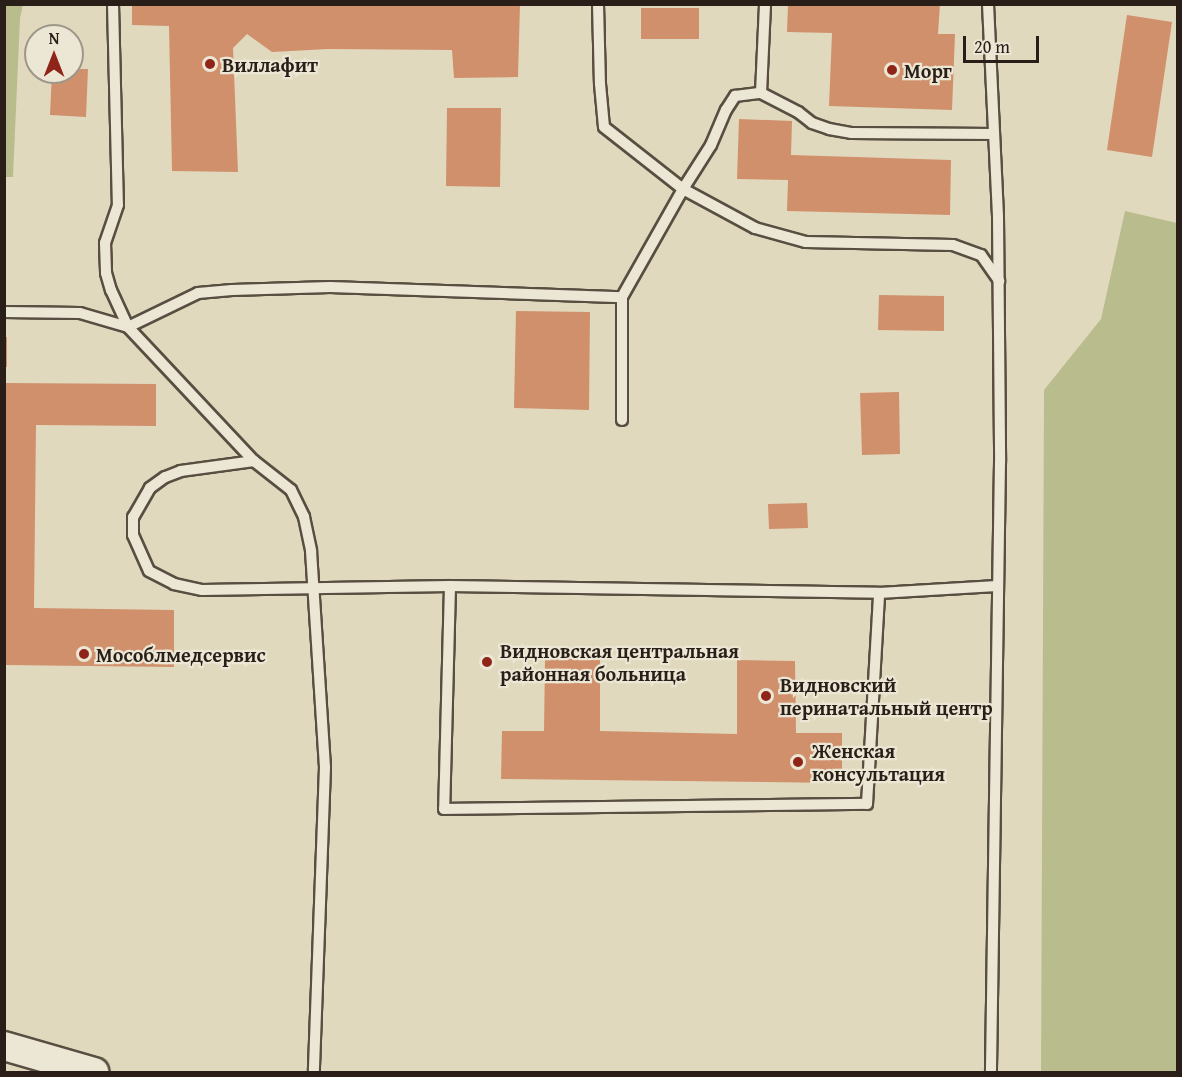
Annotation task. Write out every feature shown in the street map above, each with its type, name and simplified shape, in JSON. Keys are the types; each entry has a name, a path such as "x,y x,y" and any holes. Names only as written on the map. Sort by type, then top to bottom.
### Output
{"main road":[{"path":"4,1046 94,1072"}],"lane":[{"path":"113,4 118,205 105,243 106,273 128,327 254,461 291,490 304,517 314,586 325,767 314,1072"},
{"path":"598,4 600,84 604,127 683,189 755,228 806,242 953,244 981,255 999,281"},
{"path":"761,93 765,4"},
{"path":"987,4 999,281 991,1072"},
{"path":"622,420 622,297 683,189 711,145 726,110 735,96 761,93 798,112 812,123 851,133 994,134"},
{"path":"4,312 80,313 128,327 198,293 232,290 330,287 622,297"},
{"path":"254,461 180,471 165,477 150,488 133,517 133,535 149,571 174,584 202,590 314,586 450,586 879,593 997,586"},
{"path":"450,586 444,809 867,804 879,593"}],"green space":[{"path":"5,4 23,5 20,18 13,177 5,177"},
{"path":"1125,211 1177,223 1177,1072 1041,1072 1044,390 1101,319"}],"building":[{"path":"132,4 520,4 518,77 454,78 452,50 328,49 272,52 247,34 233,48 238,172 172,171 169,26 132,25"},
{"name":"Морг","path":"788,4 940,4 938,34 955,34 952,110 829,106 832,33 787,32"},
{"path":"641,8 699,8 699,39 641,39"},
{"path":"1127,15 1172,22 1152,157 1107,150"},
{"path":"84,69 88,69 86,117 50,115 51,84 84,84"},
{"path":"447,108 501,108 500,187 446,186"},
{"path":"739,119 792,121 791,155 951,160 950,215 787,211 788,180 737,179"},
{"path":"879,295 944,296 944,331 878,330"},
{"path":"516,311 590,312 589,410 514,408"},
{"path":"4,337 7,337 7,367 4,367"},
{"path":"4,383 156,384 156,426 36,425 34,608 174,610 174,667 4,665"},
{"path":"899,392 900,454 862,455 860,393"},
{"path":"807,503 808,528 769,529 768,504"},
{"name":"Видновский перинатальный центр","path":"545,659 600,659 600,731 737,734 737,660 795,661 796,733 842,733 842,783 501,779 502,731 544,731"}],"place":[{"name":"Виллафит","path":"210,64"},
{"name":"Морг","path":"892,70"},
{"name":"Мособлмедсервис","path":"84,654"},
{"name":"Видновская центральная районная больница","path":"487,662"},
{"name":"Видновский перинатальный центр","path":"766,696"},
{"name":"Женская консультация","path":"798,762"}]}
